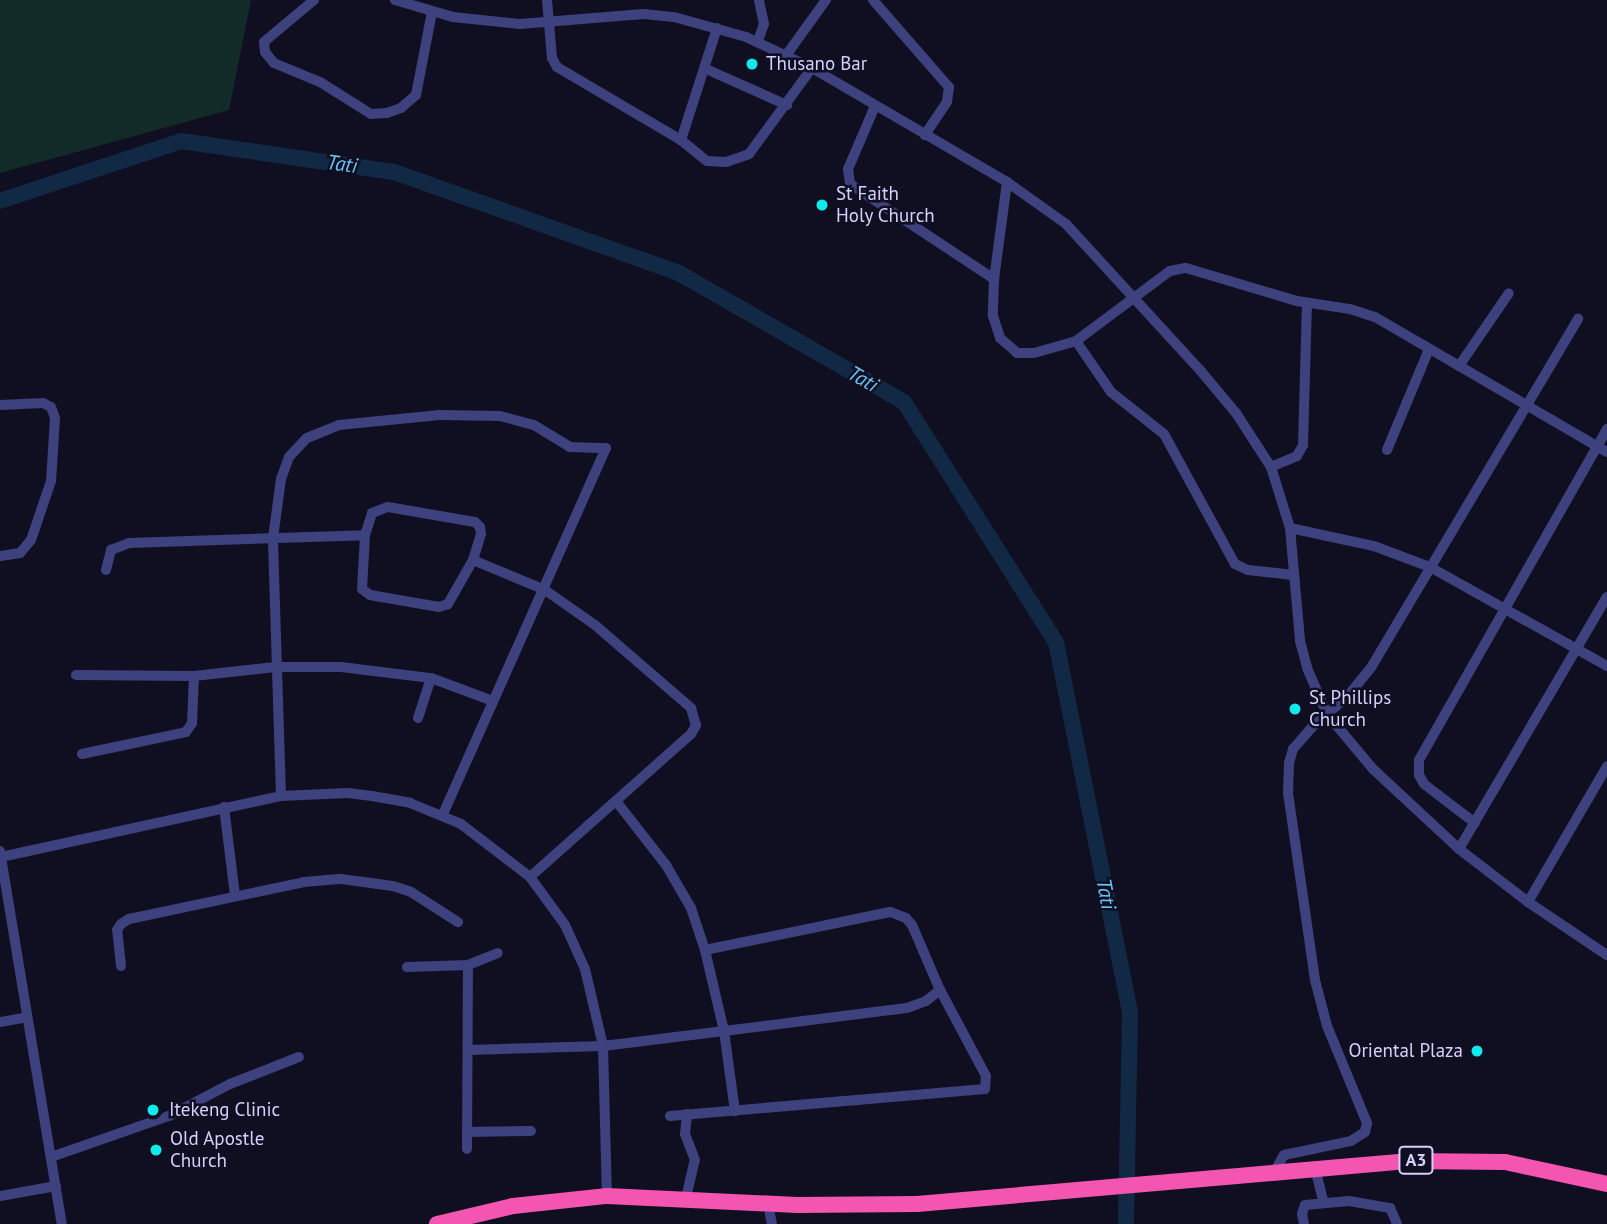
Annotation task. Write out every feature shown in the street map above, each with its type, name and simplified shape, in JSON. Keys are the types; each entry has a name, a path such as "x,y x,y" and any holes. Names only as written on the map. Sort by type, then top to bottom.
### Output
{"highway":[{"name":"A3","path":"437,1224 513,1206 607,1196 768,1204 917,1204 1410,1161 1478,1160 1541,1168 1607,1184"}],"street":[{"path":"314,0 264,42 265,52 274,63 320,82 371,114 387,113 401,108 416,95 432,12"},
{"path":"395,0 432,12 520,24 644,14 674,17 758,41 812,68 1007,182 1066,224 1136,297 1236,413 1271,467 1290,528 1300,641 1307,668 1327,714 1373,769 1459,849 1528,902 1604,953 1607,938"},
{"path":"547,0 552,58 557,67 681,140 707,161 740,158 758,145 812,68"},
{"path":"758,41 765,24 759,0"},
{"path":"787,54 826,0"},
{"path":"873,0 949,87 947,102 925,135"},
{"path":"681,140 718,28"},
{"path":"706,69 787,105"},
{"path":"875,106 848,169 850,184 994,279"},
{"path":"1007,182 994,279 996,329 1007,347 1026,354 1076,341 1170,271 1186,268 1307,303 1363,312 1602,449"},
{"path":"1459,366 1510,293"},
{"path":"1271,467 1297,456 1303,445 1307,303"},
{"path":"1275,1171 1284,1155 1360,1138 1367,1124 1320,1004 1288,793 1289,763 1293,749 1301,738 1348,696 1372,666 1525,404 1578,319"},
{"path":"1076,341 1111,392 1164,434 1235,564 1248,570 1294,575"},
{"path":"1387,450 1429,349"},
{"path":"0,405 43,403 51,407 55,418 51,481 31,540 20,553 0,556"},
{"path":"281,796 273,538 281,479 289,457 307,438 319,432 366,421 467,414 516,419 534,425 569,447 606,448 443,814"},
{"path":"1475,823 1424,784 1418,768 1505,608 1602,449 1607,429"},
{"path":"379,508 475,522 481,534 473,559 454,598 439,607 370,594 362,589 360,581 365,535 372,513 379,508"},
{"path":"1290,528 1374,546 1430,567 1607,666"},
{"path":"106,570 111,550 118,545 365,535"},
{"path":"473,559 545,590 639,660 691,708 695,715 696,725 691,734 530,877"},
{"path":"1459,849 1607,597"},
{"path":"76,675 194,676 276,667 341,667 431,678 494,701"},
{"path":"82,754 189,730 192,723 194,676"},
{"path":"418,718 431,678"},
{"path":"1528,902 1607,766"},
{"path":"62,1224 1,854 281,796 348,793 410,803 443,814 496,848 530,877 565,925 576,946 592,990 603,1046 607,1196"},
{"path":"616,801 679,884 705,950 724,1031 735,1111"},
{"path":"224,807 235,895"},
{"path":"121,966 117,930 121,924 235,895 304,882 366,881 411,892 458,922"},
{"path":"670,1116 985,1089 986,1076 940,990 912,925 899,914 890,912 705,950"},
{"path":"407,967 468,965 498,953"},
{"path":"467,1149 468,965"},
{"path":"469,1050 603,1046 906,1008 926,1001 940,990"},
{"path":"0,1022 27,1017"},
{"path":"51,1157 169,1116 230,1084 299,1057"},
{"path":"686,1198 695,1160 685,1134 687,1114"},
{"path":"467,1132 531,1131"},
{"path":"1315,1168 1323,1202"},
{"path":"0,1196 56,1186"},
{"path":"1304,1224 1302,1214 1305,1205 1323,1202 1383,1204 1395,1213 1397,1224"},
{"path":"768,1204 772,1224"}],"green space":[{"path":"0,0 251,0 229,110 0,173"}],"waterway":[{"name":"Tati","path":"0,201 181,141 394,172 677,272 904,402 1056,642 1130,1014 1126,1224"}],"place":[{"name":"Thusano Bar","path":"752,64"},
{"name":"St Faith Holy Church","path":"822,205"},
{"name":"St Phillips Church","path":"1295,709"},
{"name":"Oriental Plaza","path":"1477,1051"},
{"name":"Itekeng Clinic","path":"153,1110"},
{"name":"Old Apostle Church","path":"156,1150"}]}
